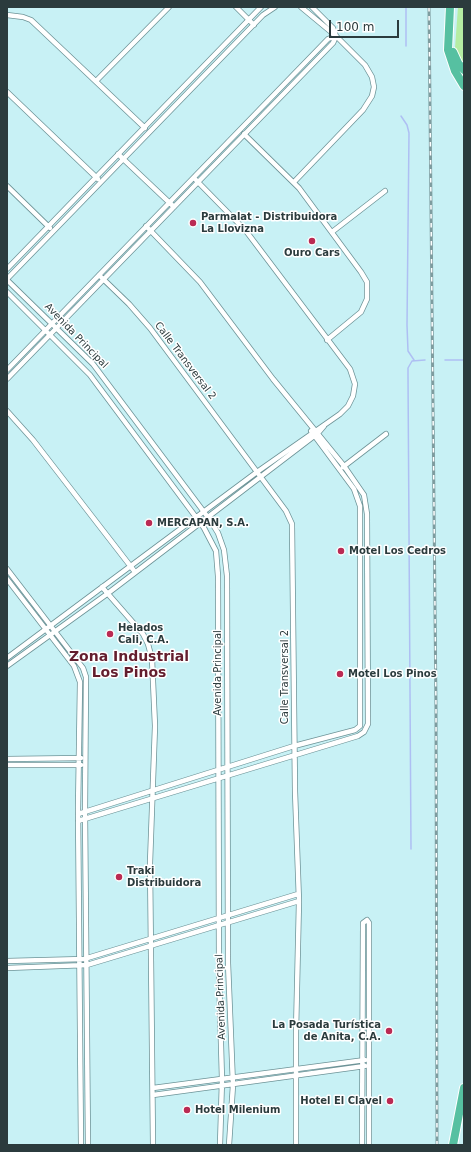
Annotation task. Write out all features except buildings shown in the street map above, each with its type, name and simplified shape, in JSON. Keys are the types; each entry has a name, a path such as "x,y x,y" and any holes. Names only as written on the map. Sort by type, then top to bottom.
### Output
{"highway":[{"path":"450,7 448,50 455,71 464,86"},
{"path":"456,7 453,49 455,58 464,70"},
{"path":"453,1145 464,1088"}],"street":[{"path":"96,81 169,7"},
{"path":"236,7 254,25"},
{"path":"7,269 261,7"},
{"path":"7,279 254,25 267,12 275,7"},
{"path":"294,182 363,110 374,91 372,77 368,68 336,36 329,32 310,8 301,7"},
{"path":"7,15 23,17 31,20 150,132"},
{"path":"7,370 328,39 336,36"},
{"path":"7,379 333,44 336,36"},
{"path":"194,77 199,82"},
{"path":"7,92 101,181"},
{"path":"240,130 294,182 365,277 368,293 361,312 328,340"},
{"path":"118,154 174,207"},
{"path":"7,658 203,511 324,426 348,406 352,396 354,384 350,369 246,231 194,178"},
{"path":"7,186 54,231"},
{"path":"332,232 385,191"},
{"path":"146,226 200,282 310,426 356,492 361,510 360,726 364,732"},
{"name":"Calle Transversal 2","path":"100,275 150,328 286,511 293,529 294,754 299,901 296,1145"},
{"name":"Avenida Principal","path":"7,279 85,355 101,374 208,517 218,533 224,550 226,560 228,923 232,1079 229,1145"},
{"name":"Avenida Principal","path":"7,292 51,334 94,379 209,534 216,551 219,925 222,1080 220,1145"},
{"path":"94,379 101,374"},
{"path":"107,397 114,392"},
{"path":"7,411 33,440 135,572"},
{"path":"78,821 218,777 358,736 364,732 368,724 369,697 367,508 362,491 344,466 314,433"},
{"path":"7,666 48,635 107,594 261,477 314,433"},
{"path":"339,469 386,434"},
{"path":"361,510 367,508"},
{"path":"361,542 367,542"},
{"path":"216,551 224,550"},
{"path":"217,561 226,560"},
{"path":"7,569 84,671 86,681 87,758 85,819 88,1145"},
{"path":"7,579 78,673 80,692 78,814 80,1145"},
{"path":"102,587 140,631 148,644 151,653 155,726 150,863 153,1145"},
{"path":"361,593 368,593"},
{"path":"16,652 20,657"},
{"path":"78,673 84,671"},
{"path":"361,698 369,697"},
{"path":"78,814 294,746 355,730 360,726"},
{"path":"7,759 87,758"},
{"path":"7,765 86,765"},
{"path":"7,961 86,959 298,894"},
{"path":"7,968 86,965 299,901"},
{"path":"258,906 259,913"},
{"path":"362,1145 363,923 367,920 369,923 369,1145"},
{"path":"152,1088 232,1079 368,1059"},
{"path":"152,1095 368,1066"},
{"path":"80,1102 87,1102"},
{"path":"362,1104 369,1104"},
{"path":"80,1136 88,1136"}],"green space":[{"path":"458,7 464,7 464,67 455,48"}],"waterway":[{"path":"406,7 406,46"},
{"path":"401,116 407,125 409,133 407,325 408,351 414,360"},
{"path":"411,849 408,368 412,361 425,360"},
{"path":"445,360 464,360"}],"railway":[{"path":"429,7 436,709 437,1145"}],"place":[{"name":"Parmalat - Distribuidora La Llovizna","path":"193,223"},
{"name":"Ouro Cars","path":"312,241"},
{"name":"MERCAPAN, S.A.","path":"149,523"},
{"name":"Motel Los Cedros","path":"341,551"},
{"name":"Helados Cali, C.A.","path":"110,634"},
{"name":"Motel Los Pinos","path":"340,674"},
{"name":"Traki Distribuidora","path":"119,877"},
{"name":"La Posada Turística de Anita, C.A.","path":"389,1031"},
{"name":"Hotel El Clavel","path":"390,1101"},
{"name":"Hotel Milenium","path":"187,1110"}],"district":[{"name":"Zona Industrial Los Pinos","path":"129,666"}]}
